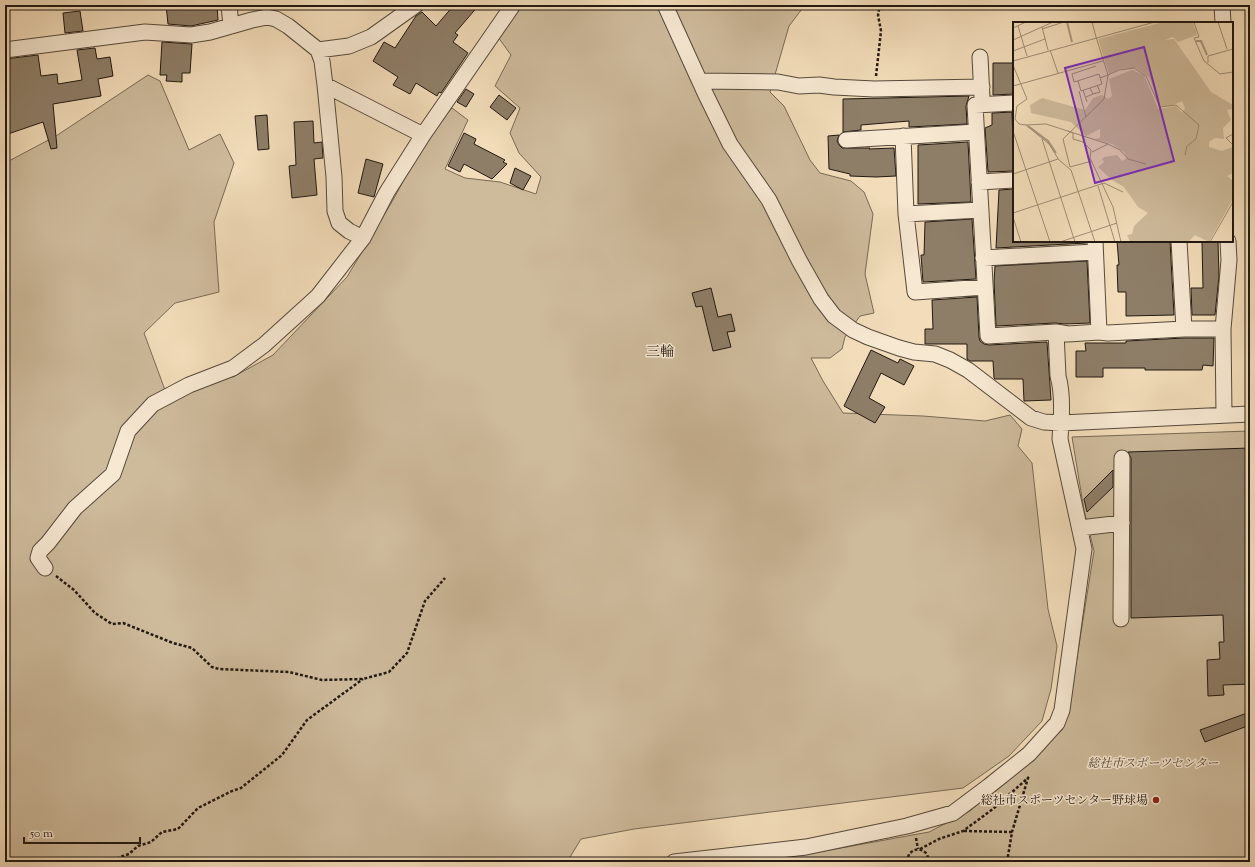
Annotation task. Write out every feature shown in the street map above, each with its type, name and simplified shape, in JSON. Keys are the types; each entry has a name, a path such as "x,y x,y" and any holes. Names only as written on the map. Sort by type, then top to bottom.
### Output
{"street":[{"path":"229,5 231,26"},
{"path":"318,50 348,46 371,37 416,5"},
{"path":"46,568 38,558 40,550 48,543 76,508 113,474 128,431 153,404 189,385 233,368 264,345 318,296 363,238 387,192 423,135 513,5"},
{"path":"665,5 730,144 769,200 799,260 821,299 834,316 853,330 899,348 914,352 935,354 950,360 968,370 1031,418 1044,422 1061,423 1250,414"},
{"path":"1222,5 1223,22"},
{"path":"5,50 145,32 192,35 210,32 267,17 276,19 288,26 318,50 322,61 334,177 335,211 345,241 344,263"},
{"path":"980,57 983,105"},
{"path":"700,81 778,82 799,86 819,85 874,89 982,87"},
{"path":"325,85 423,135"},
{"path":"1013,103 975,105 988,336 1056,332 1068,334 1184,329 1224,329"},
{"path":"846,140 976,132"},
{"path":"903,136 906,214 915,292 985,287"},
{"path":"979,182 1013,180"},
{"path":"906,214 981,210"},
{"path":"338,223 349,231 363,238"},
{"path":"1179,242 1184,329"},
{"path":"1224,415 1224,329 1229,260 1228,242"},
{"path":"983,258 1095,246 1099,332"},
{"path":"674,862 806,847 907,826 952,813 989,786 1023,758 1057,723 1062,710 1084,549 1060,439 1062,412 1060,381 1058,376 1056,332"},
{"path":"1120,619 1122,458"},
{"path":"1080,528 1122,523"}],"path":[{"path":"874,89 881,31 878,15 880,5"},
{"path":"46,568 74,590 95,613 112,624 123,623 172,643 192,648 212,667 219,669 289,672 322,680 363,679 389,672 407,653 426,601 446,578"},
{"path":"100,862 105,860 112,862 129,854 138,846 151,842 162,832 178,829 198,808 240,788 282,755 307,720 363,679"},
{"path":"1007,862 1012,832 1030,773 1023,758"},
{"path":"907,862 907,857 911,851 920,849 939,839 964,831 994,809 1029,777"},
{"path":"964,831 1012,832"},
{"path":"920,849 927,854 929,862"}],"green space":[{"path":"520,5 805,5 789,26 770,92 784,106 810,160 820,173 851,181 864,192 873,214 865,274 874,313 860,316 845,337 842,349 830,358 811,358 843,413 923,416 985,421 1010,415 1022,429 1018,446 1032,463 1048,609 1057,646 1051,689 1042,721 1009,756 963,788 634,829 581,839 567,862 5,862 5,163 56,136 148,75 160,81 189,150 220,134 234,163 214,222 219,292 175,303 144,333 165,390 209,370 233,377 273,355 347,277 393,200 425,141 437,124 452,108 468,120 445,169 465,178 500,182 536,194 541,177 519,153 510,133 520,108 495,86 511,55 498,37"},
{"name":"総社市スポーツセンター","path":"1250,431 1250,862 743,862 830,850 929,832 970,811 1020,769 1062,730 1068,714 1094,551 1084,510 1072,437"}],"building":[{"path":"166,5 217,5 218,20 191,26 168,24"},
{"path":"454,5 479,5 455,33 458,35 453,42 468,53 441,93 439,92 437,96 416,83 410,94 393,85 398,77 373,61 384,42 395,48 416,16 422,12 436,26"},
{"path":"80,11 83,31 65,33 63,13"},
{"path":"162,42 192,44 190,73 182,73 182,82 166,81 167,75 160,75"},
{"path":"95,48 97,59 110,57 113,76 98,79 101,96 53,104 57,148 51,149 43,122 5,135 5,59 38,55 41,76 57,74 58,84 82,80 77,50"},
{"path":"993,63 1013,63 1013,94 993,95"},
{"path":"466,89 474,94 466,107 457,102"},
{"path":"499,95 516,108 507,120 490,107"},
{"path":"969,96 966,106 967,124 909,127 909,121 861,125 861,130 843,132 843,99"},
{"path":"1012,112 1013,171 988,172 985,128 992,125 992,113"},
{"path":"267,115 269,149 258,150 255,116"},
{"path":"313,121 314,143 322,142 323,158 314,159 317,195 292,198 289,166 296,165 294,122"},
{"path":"464,133 476,139 474,144 505,160 503,162 507,164 492,179 464,164 460,172 448,166"},
{"path":"839,135 837,141 842,148 894,148 896,176 850,176 850,174 829,169 828,136"},
{"path":"968,142 971,202 918,204 918,145"},
{"path":"366,159 383,164 374,197 358,193"},
{"path":"515,168 531,176 523,190 510,183"},
{"path":"1013,189 1013,242 1086,243 996,248 999,190"},
{"path":"972,219 976,279 923,282 921,255 924,255 925,222"},
{"path":"1117,242 1170,242 1174,315 1126,316 1126,292 1118,292 1117,265 1119,265"},
{"path":"1202,242 1218,242 1219,276 1215,315 1192,315 1191,288 1203,288"},
{"path":"1087,261 1090,323 996,326 994,281 995,266"},
{"path":"711,288 718,317 731,314 735,331 727,332 731,347 713,351 702,306 696,307 692,293"},
{"path":"977,297 979,337 980,341 984,344 1047,342 1051,400 1024,401 1023,379 995,379 993,361 970,361 967,359 967,344 925,344 925,329 933,329 932,300"},
{"path":"1214,338 1213,366 1203,365 1202,370 1103,368 1103,377 1076,377 1076,351 1086,351 1085,343 1126,343 1126,341"},
{"path":"871,350 898,363 900,359 914,366 904,385 881,373 869,398 885,407 875,423 844,406"},
{"path":"1250,448 1250,684 1223,685 1224,695 1208,696 1207,660 1220,659 1219,642 1224,642 1223,615 1131,618 1131,458 1128,452"},
{"path":"1113,470 1113,487 1087,512 1084,499"},
{"path":"1250,712 1250,725 1205,742 1200,730"}],"place":[{"name":"総社市スポーツセンター野球場","path":"1156,800"}],"district":[{"name":"三輪","path":"660,351"}]}
